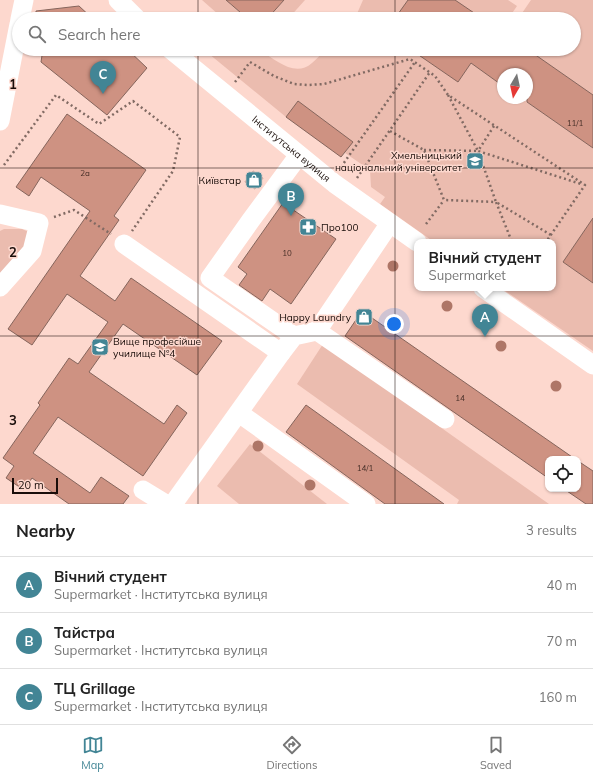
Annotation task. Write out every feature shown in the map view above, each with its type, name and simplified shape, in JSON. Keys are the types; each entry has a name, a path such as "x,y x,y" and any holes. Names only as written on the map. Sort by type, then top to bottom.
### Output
{"street":[{"path":"21,12 24,0"},
{"path":"118,0 130,12"},
{"path":"0,121 4,82 12,51"},
{"name":"Інститутська вулиця","path":"179,56 335,184 414,240"},
{"path":"294,336 210,278 299,155"},
{"path":"0,214 39,223 32,251 0,286"},
{"path":"173,504 294,336 317,331 390,223"},
{"path":"124,244 281,353"},
{"path":"486,291 593,365"},
{"path":"317,331 445,419"},
{"path":"239,413 366,504"},
{"path":"143,490 166,504"}],"path":[{"path":"234,84 250,62 274,76 294,84 308,85 324,84 410,59 435,76 448,95 478,150 511,239"},
{"path":"341,167 415,62"},
{"path":"357,178 430,72"},
{"path":"448,95 585,185"},
{"path":"4,165 56,96 99,124 133,101 180,137 173,171 124,244 74,210 39,223"},
{"path":"478,150 494,126"},
{"path":"390,131 424,150 478,150 585,185"},
{"path":"424,150 444,200"},
{"path":"548,239 585,185"},
{"path":"444,200 496,202 551,235"},
{"path":"426,224 444,200"}],"shaded area":[{"path":"202,0 233,0 230,4 240,12 216,12"},
{"path":"284,0 305,0 294,12 273,12"},
{"path":"363,0 408,0 400,12 358,12"},
{"path":"455,0 508,0 517,6 513,12 473,12"},
{"path":"531,0 593,0 593,95 537,56 581,56 581,12 523,12"},
{"name":"Хмельницький національний університет","path":"212,56 268,56 286,66 299,69 306,67 319,56 420,56 458,82 471,63 497,82 497,104 530,104 593,148 593,218 563,262 593,283 593,351 505,291 556,291 556,239 430,239 380,204 385,197 371,187 370,170 345,153 352,142 298,101 286,117"},
{"path":"4,229 22,229 31,233 32,243 0,281 0,231"},
{"path":"323,344 549,504 457,504 459,500 297,384"},
{"path":"250,444 327,504 239,504 217,486"}],"building":[{"path":"226,0 284,0 273,12 240,12"},
{"path":"408,0 455,0 473,12 399,12"},
{"path":"79,6 85,12 36,12"},
{"path":"42,56 134,56 147,68 107,115 41,62"},
{"path":"420,56 537,56 593,95 593,148 530,104 533,104 533,68 497,68 497,82 471,63 458,82"},
{"path":"298,101 353,142 341,157 286,117"},
{"path":"67,114 146,170 114,216 119,220 80,276 115,301 131,278 222,341 197,375 123,324 89,372 164,424 177,405 187,413 143,476 58,417 33,453 90,493 101,477 129,496 123,504 69,504 32,478 24,490 6,478 14,466 3,458 40,405 38,403 69,358 78,364 108,322 67,294 32,345 8,329 90,211 41,177 29,196 16,187"},
{"path":"253,171 263,178 255,189 245,182"},
{"path":"283,203 336,239 291,304 270,289 262,301 239,285 247,274 238,267"},
{"path":"593,218 593,283 563,262"},
{"path":"362,311 571,456 545,456 545,476 345,336"},
{"path":"306,405 444,504 385,504 286,432"},
{"path":"581,463 593,471 593,504 586,504 568,492 581,492"}],"place":[{"name":"ТЦ Grillage","path":"103,94"},
{"name":"Хмельницький національний університет","path":"475,161"},
{"name":"Київстар","path":"254,180"},
{"name":"Тайстра","path":"291,216"},
{"name":"Про100","path":"308,227"},
{"name":"Happy Laundry","path":"364,317"},
{"name":"Вічний студент","path":"485,337"},
{"name":"Вище професійше училище №4","path":"100,347"}]}
